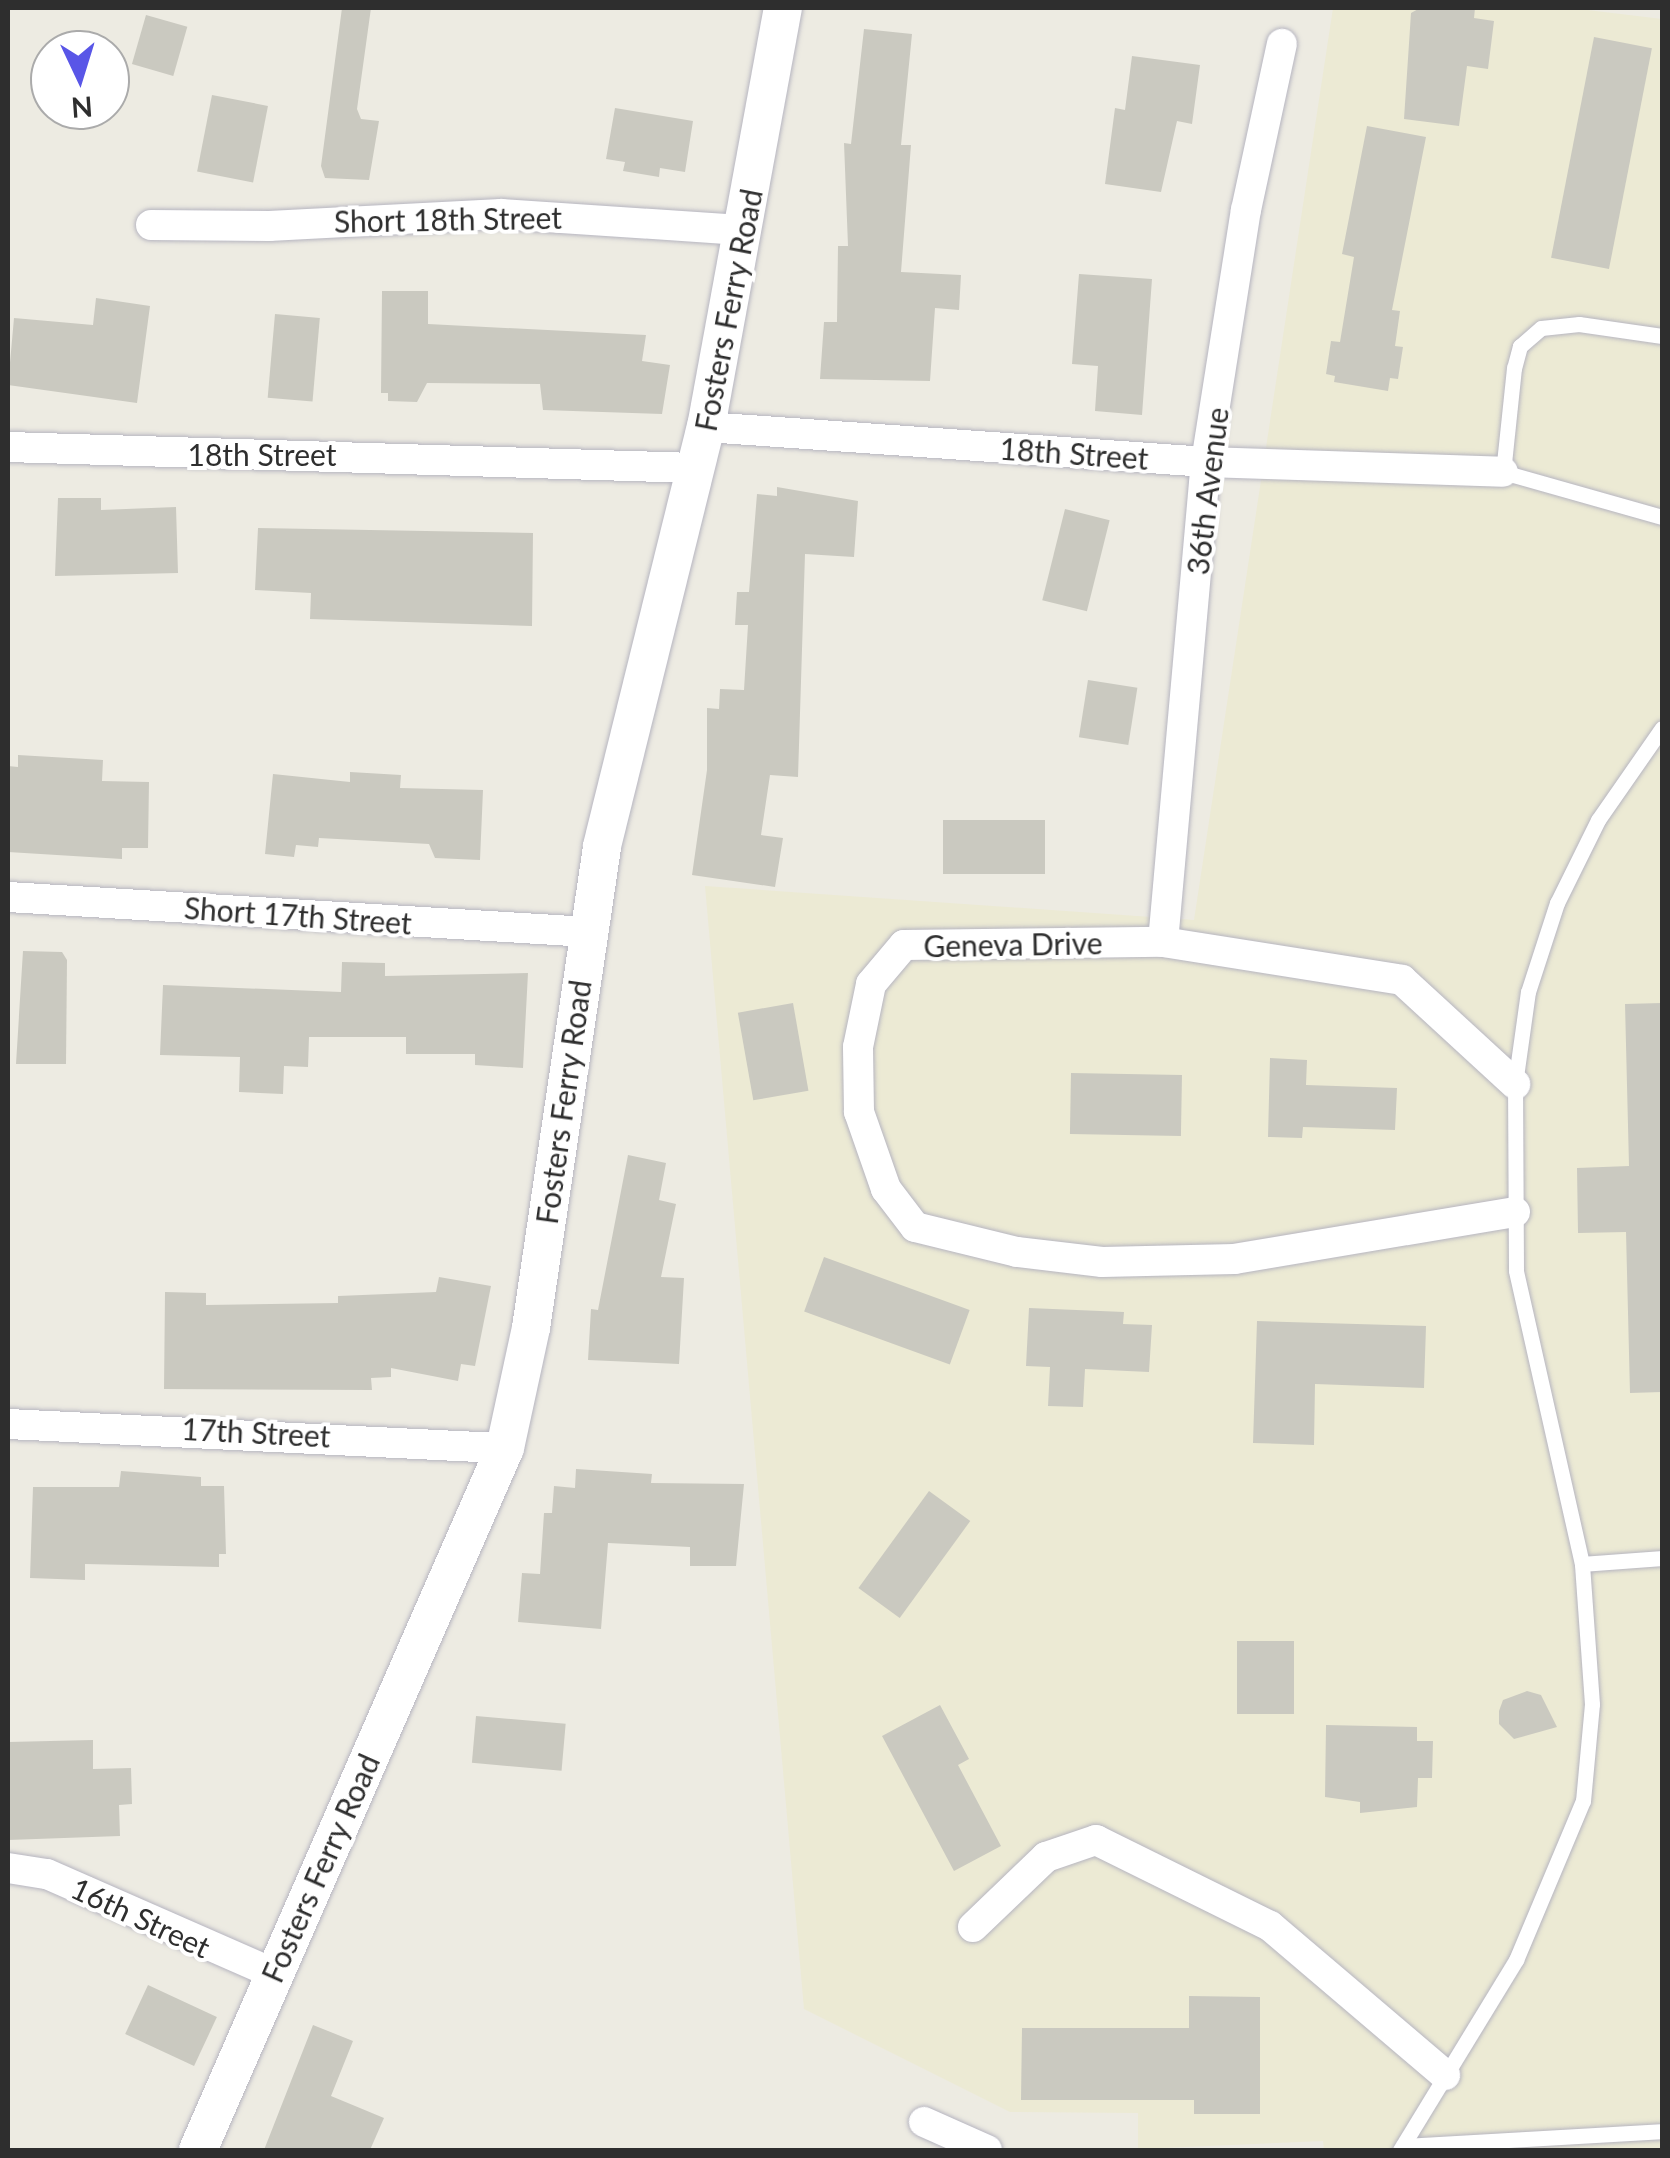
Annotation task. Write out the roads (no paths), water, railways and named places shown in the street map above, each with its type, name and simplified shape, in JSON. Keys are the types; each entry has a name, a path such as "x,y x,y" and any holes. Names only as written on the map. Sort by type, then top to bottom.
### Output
{"street":[{"name":"Fosters Ferry Road","path":"198,2150 505,1448 531,1328 588,932 621,762 706,427 783,8"},
{"name":"36th Avenue","path":"1164,942 1206,462 1246,210 1282,44"},
{"name":"Short 18th Street","path":"151,225 268,226 501,214 744,230"},
{"name":"18th Street","path":"706,427 1206,462 1503,472"},
{"name":"18th Street","path":"8,447 696,468"},
{"name":"Short 17th Street","path":"8,897 588,932"},
{"name":"Geneva Drive","path":"1514,1212 1216,1260 1102,1262 1017,1252 914,1226 886,1189 859,1112 858,1047 872,984 904,945 1164,942 1402,980 1515,1084"},
{"name":"17th Street","path":"8,1424 505,1448"},
{"path":"973,1927 1046,1857 1096,1840 1270,1926 1445,2076"},
{"name":"16th Street","path":"8,1868 47,1874 274,1973"},
{"path":"924,2122 986,2150"}],"lane":[{"path":"1662,336 1580,324 1541,328 1520,346 1514,368 1503,472 1662,517"},
{"path":"1402,2148 1516,1960 1583,1801 1592,1704 1582,1564 1523,1316 1514,1212 1515,1084 1528,992 1557,903 1598,820 1662,728"},
{"path":"1582,1564 1662,1558"},
{"path":"1402,2148 1662,2130"}]}
